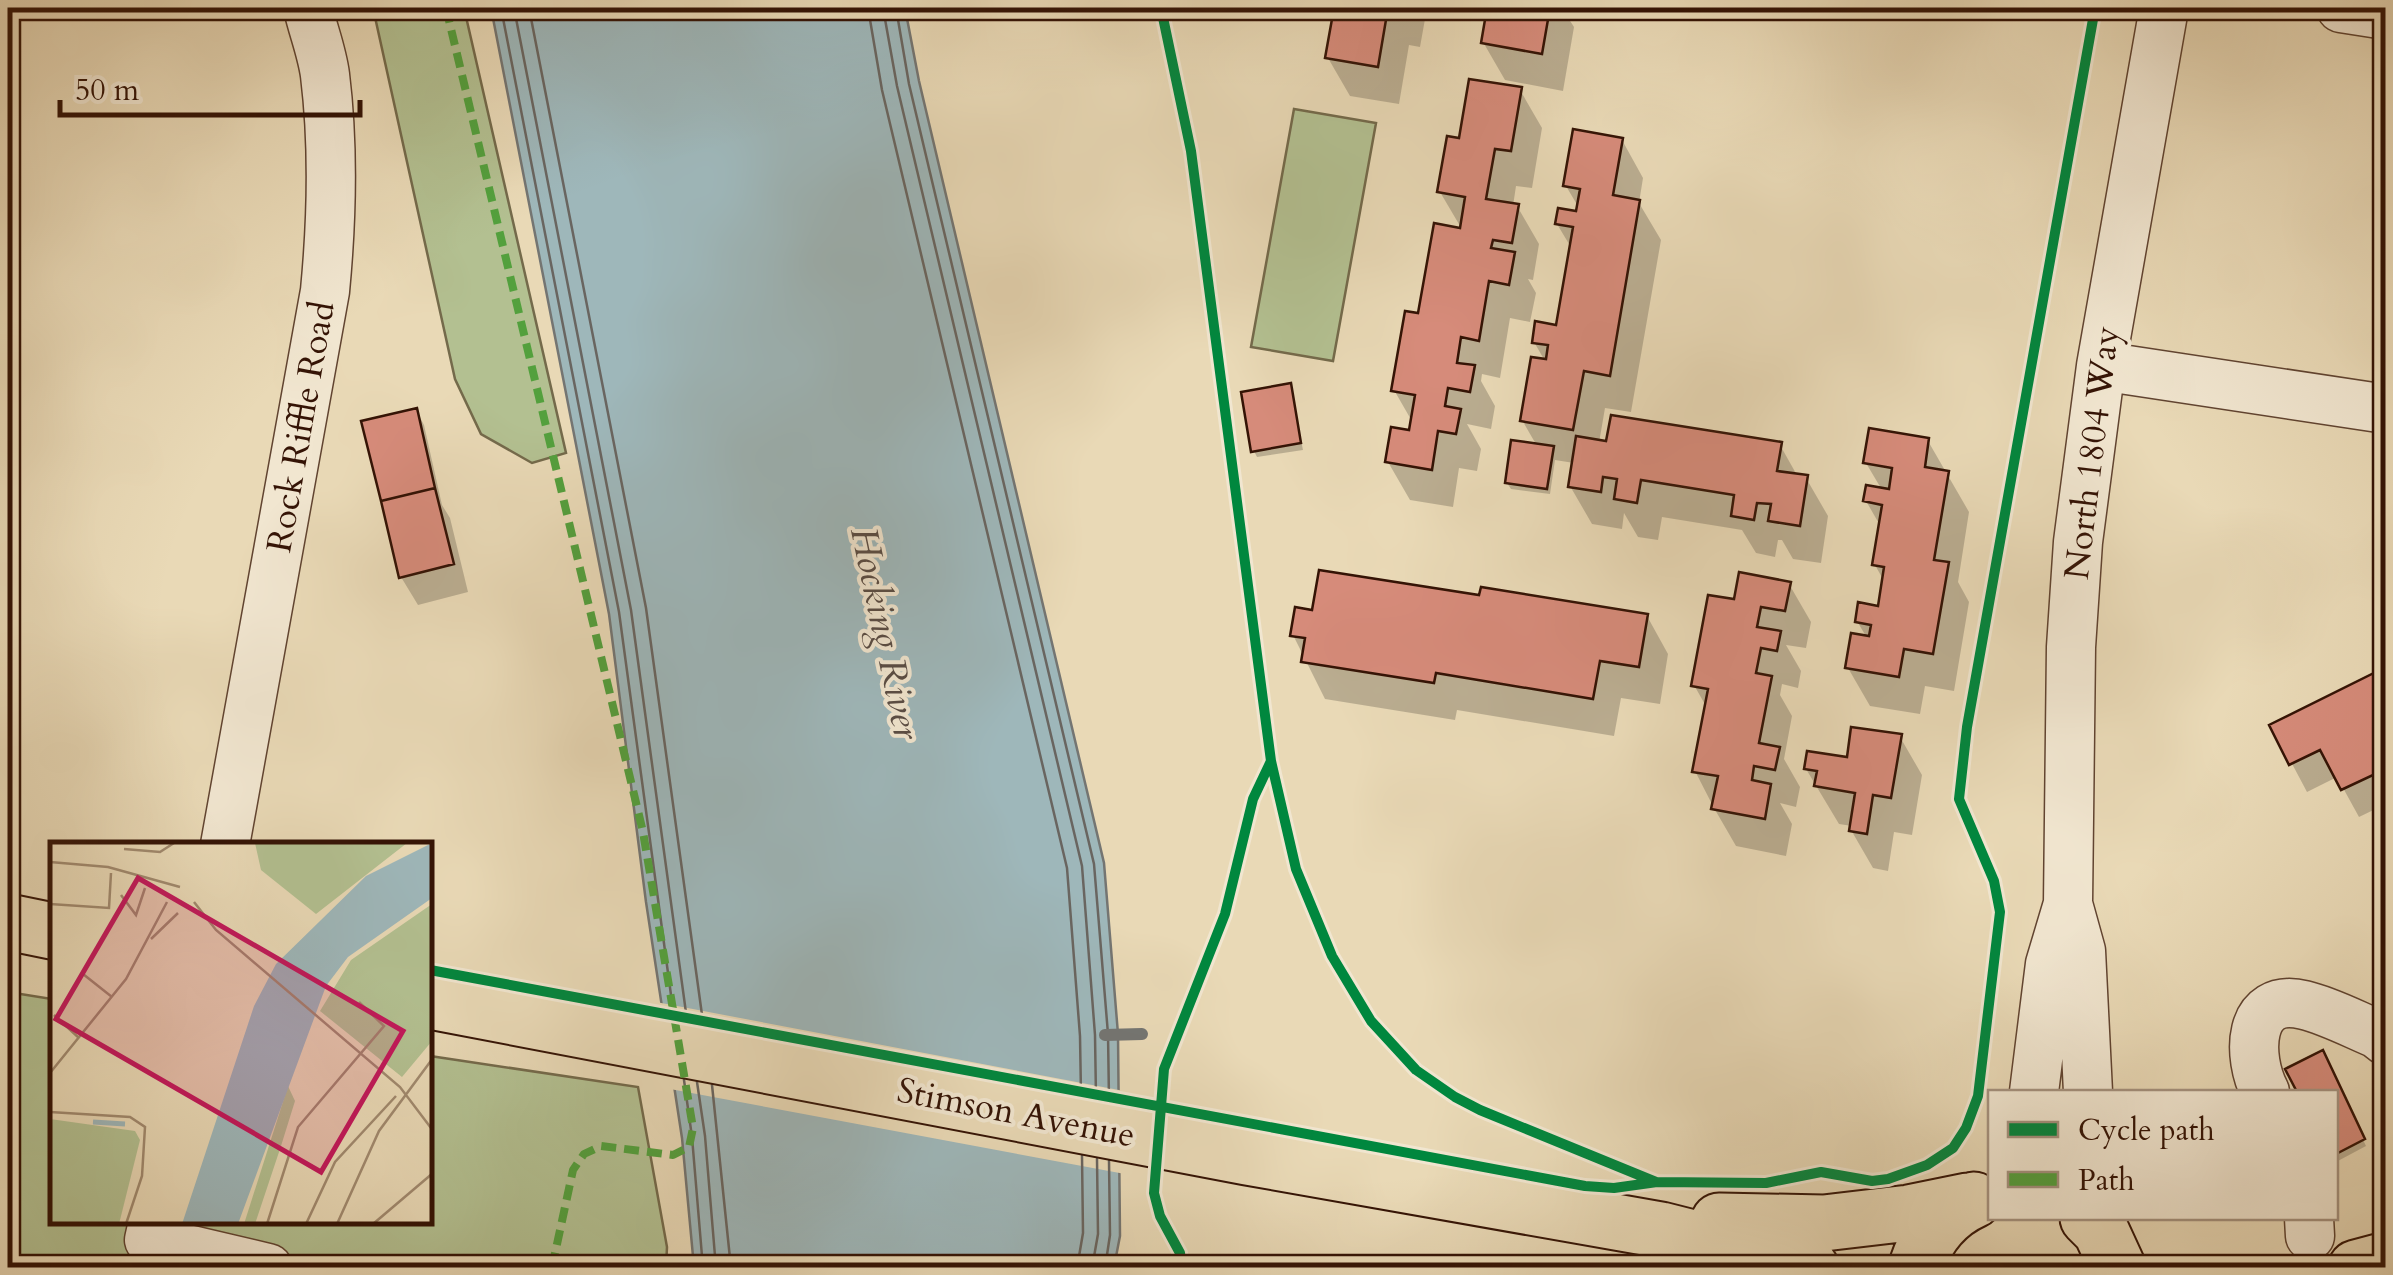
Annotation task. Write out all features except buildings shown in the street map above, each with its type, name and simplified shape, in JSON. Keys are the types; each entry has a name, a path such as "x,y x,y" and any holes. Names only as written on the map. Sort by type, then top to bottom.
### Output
{"main road":[{"path":"8,922 50,931"},
{"name":"Stimson Avenue","path":"432,1001 1247,1157 1661,1230 1811,1268"},
{"path":"1916,1268 1934,1230 1984,1195"},
{"name":"Stimson Avenue","path":"1661,1230 1720,1221 1824,1223 1909,1214 1984,1195"},
{"path":"2356,1268 2386,1260"}],"street":[{"name":"Rock Riffle Road","path":"226,842 326,291 332,166 324,71 308,8"},
{"name":"North 1804 Way","path":"2034,1090 2050,964 2068,904 2071,646 2083,487 2100,366 2164,8"},
{"path":"2342,8 2386,15"},
{"path":"2100,366 2386,409"},
{"name":"North 1804 Way","path":"2068,904 2082,951 2088,1090"},
{"path":"2264,1090 2258,1079 2252,1037 2259,1019 2270,1010 2289,1003 2303,1004 2386,1041"},
{"path":"152,1225 149,1240 268,1268"}],"green space":[{"path":"373,8 464,8 566,453 532,463 481,434 455,379"},
{"path":"1294,109 1376,123 1333,361 1251,347"},
{"path":"8,992 50,999 50,1225 432,1225 432,1056 638,1087 667,1247 666,1267 8,1267"}],"water":[{"name":"Hocking River","path":"491,8 905,8 1104,863 1118,1034 1120,1236 1114,1267 694,1267 682,1138 646,902 609,614"}],"pier":[{"path":"656,1002 1124,1091 1125,1174 670,1089"}],"waterway":[{"path":"1105,1035 1142,1034"}],"marked path":[{"path":"446,8 643,832 693,1128 689,1147 673,1155 601,1146 584,1154 573,1170 554,1258 548,1268"}],"cycle path":[{"path":"1161,8 1191,151 1271,761 1296,869 1332,956 1371,1021 1416,1070 1480,1110 1656,1182"},
{"path":"432,970 1585,1186 1766,1183 1821,1172 1872,1181 1927,1165 1953,1148 1966,1128 1978,1096 2000,912 1994,881 1959,799 1967,727 2095,8"},
{"path":"1182,1268 1180,1253 1160,1216 1154,1193 1164,1069 1225,914 1253,799 1271,761"}]}
